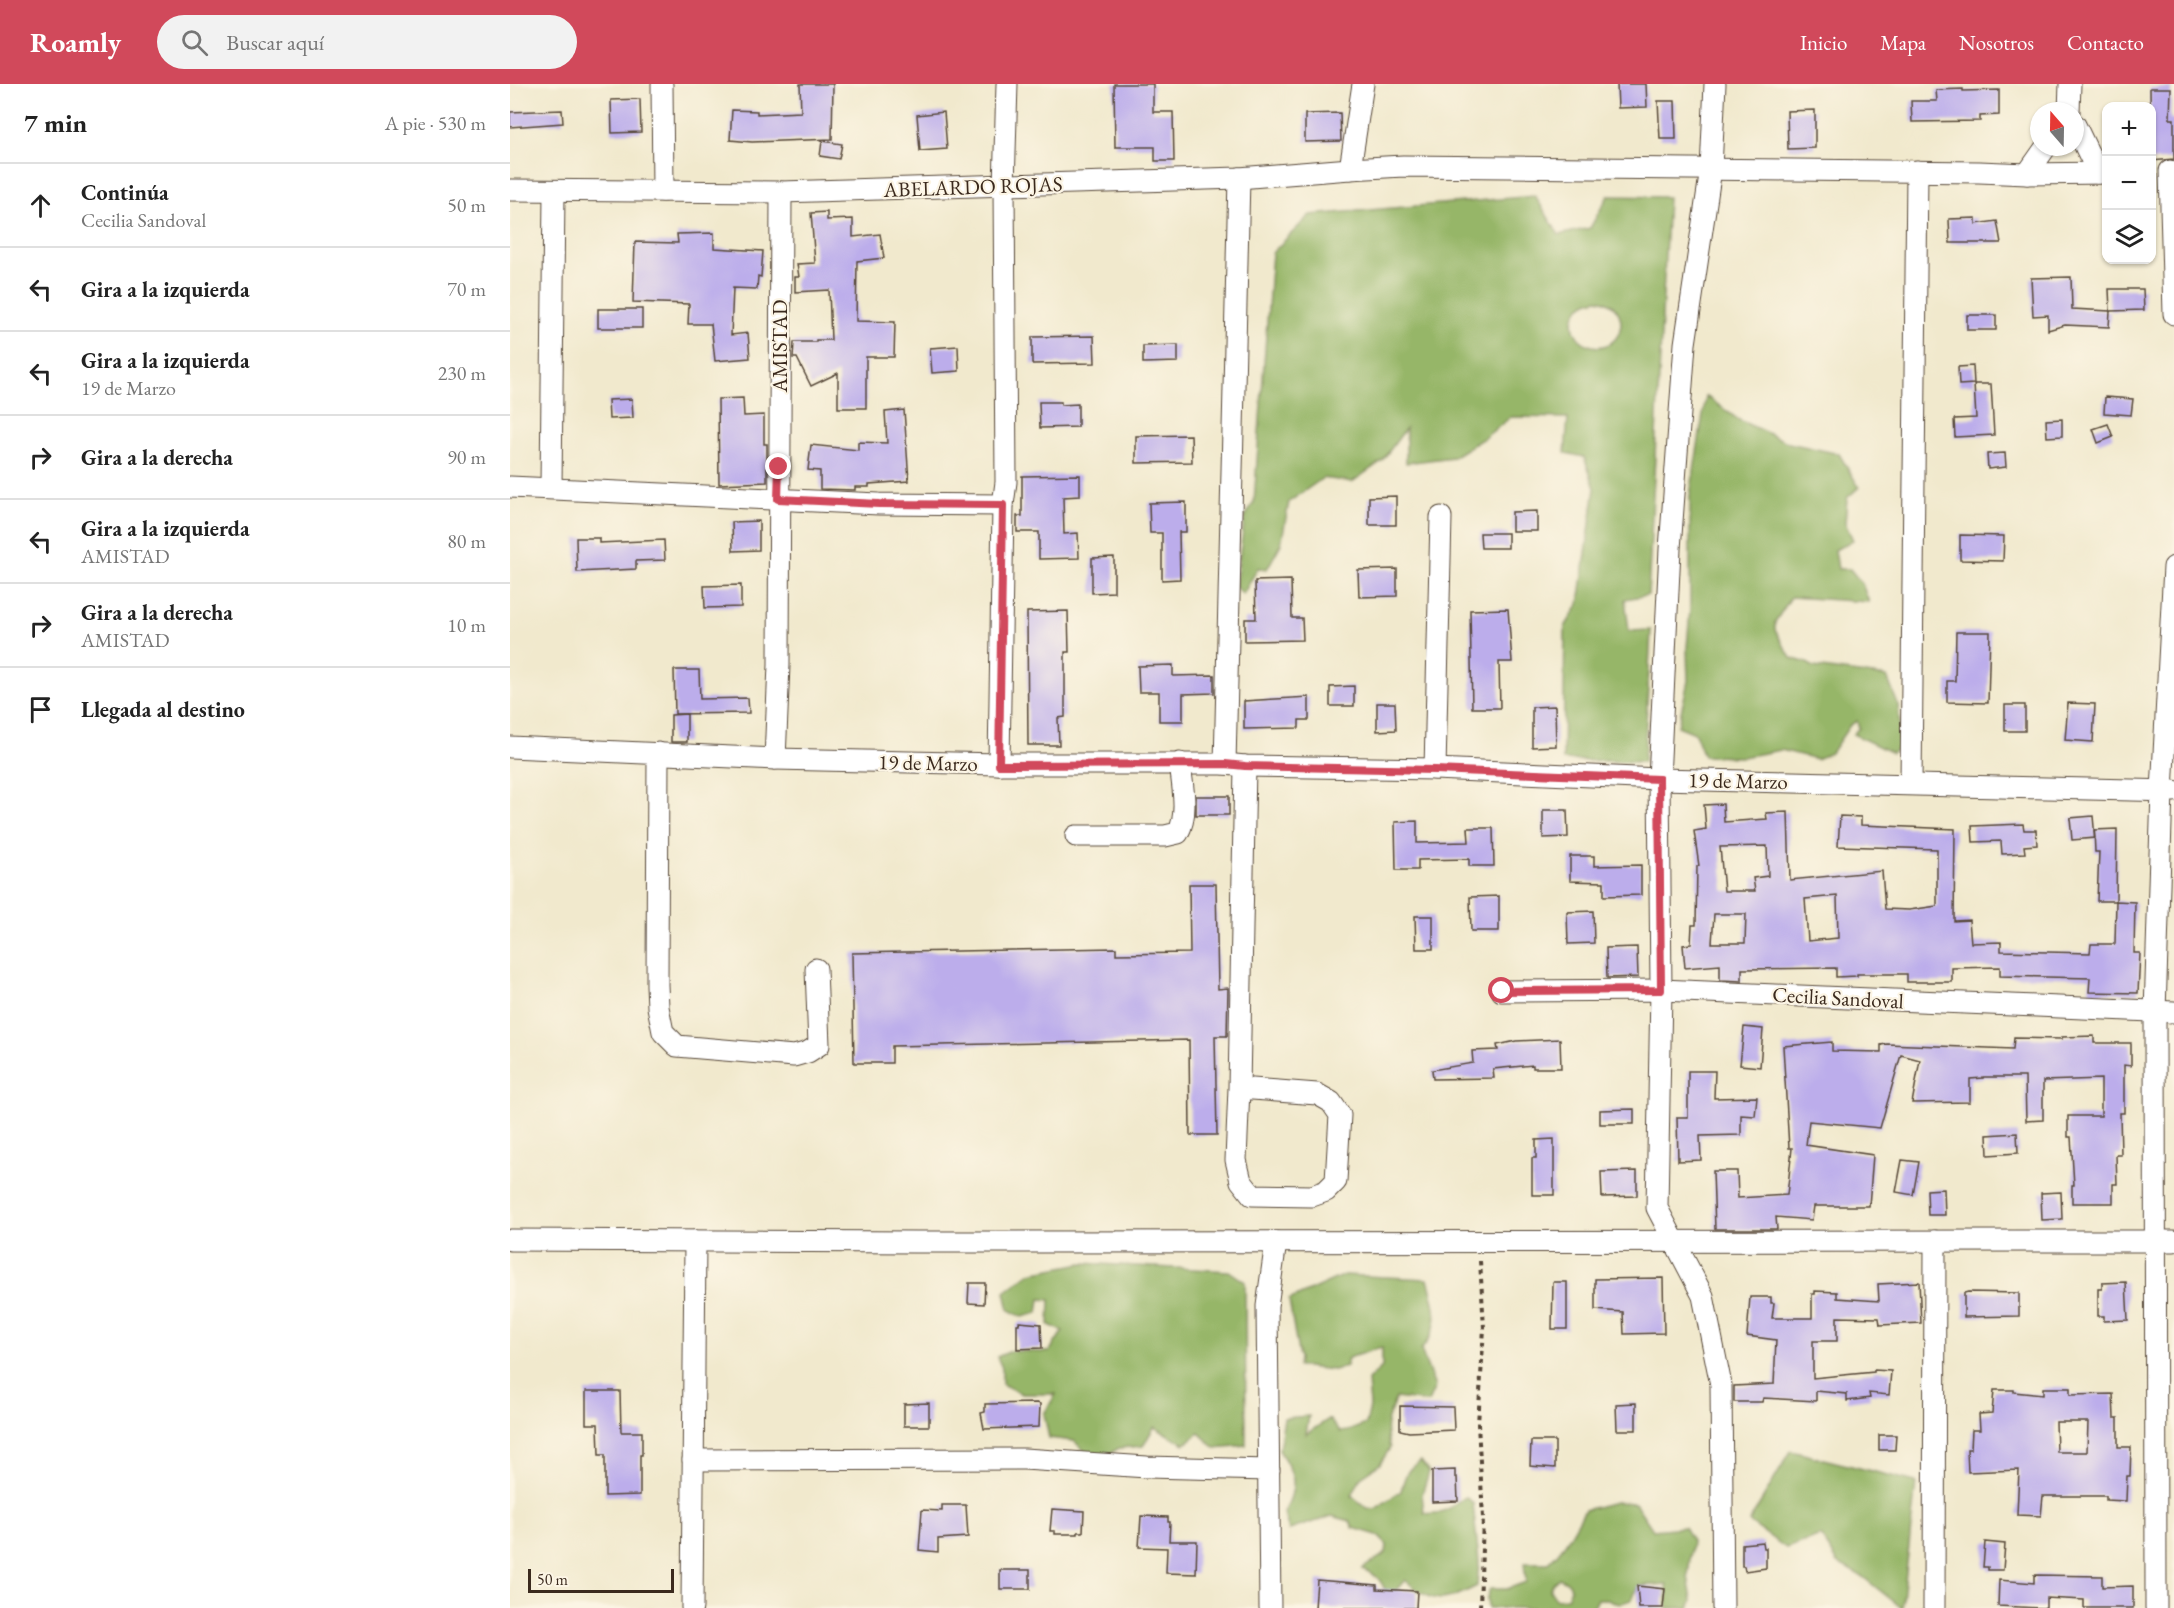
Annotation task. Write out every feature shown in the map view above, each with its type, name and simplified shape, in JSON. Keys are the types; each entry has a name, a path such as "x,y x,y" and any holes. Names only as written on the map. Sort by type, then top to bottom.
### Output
{"street":[{"path":"662,84 663,191"},
{"path":"999,765 1003,505 1006,482 1004,186 1007,84"},
{"path":"1350,169 1363,84"},
{"path":"1715,84 1711,169 1685,344 1670,549 1659,779 1661,990 1657,1208 1703,1296 1721,1385 1723,1608"},
{"path":"2069,102 2070,84"},
{"path":"2084,141 2102,173"},
{"path":"2027,174 2040,156"},
{"name":"ABELARDO ROJAS","path":"510,190 781,192 1239,178 1403,166 2102,173"},
{"path":"1911,784 1917,171"},
{"path":"2165,171 2174,314"},
{"path":"1239,178 1235,765 1239,1088 1236,1160 1241,1181 1252,1195 1312,1196 1326,1191 1336,1181 1340,1115 1331,1102 1317,1094 1239,1088"},
{"path":"551,488 555,192"},
{"name":"AMISTAD","path":"775,759 779,665 781,192"},
{"path":"510,487 879,504 1003,505"},
{"path":"1435,770 1442,517"},
{"path":"2156,1608 2165,1475 2164,1012 2174,567"},
{"name":"19 de Marzo","path":"510,747 775,759 999,765 1180,763 1659,779 2168,791"},
{"path":"658,753 657,986 663,1032 677,1046 794,1056 808,1052 819,1045 816,969"},
{"path":"1076,836 1165,836 1178,833 1183,825 1184,809 1180,763"},
{"name":"Cecilia Sandoval","path":"1502,991 1661,990 2164,1012"},
{"path":"510,1240 2165,1241"},
{"path":"692,1608 695,1241"},
{"path":"1934,1608 1935,1241"},
{"path":"1270,1608 1267,1306 1276,1242"},
{"path":"693,1460 1024,1459 1147,1467 1269,1470"}],"path":[{"path":"1479,1242 1484,1328 1478,1424 1483,1518 1480,1608"}],"green space":[{"path":"1535,196 1559,235 1590,228 1608,196 1668,197 1648,595 1625,599 1629,631 1651,630 1644,762 1563,760 1565,627 1579,604 1595,488 1584,457 1565,453 1568,418 1511,417 1484,438 1453,457 1406,463 1406,428 1382,461 1352,482 1323,478 1289,502 1281,544 1267,569 1258,568 1243,594 1235,587 1245,517 1254,502 1272,253 1310,215","holes":["1598,299 1609,303 1617,310 1620,318 1617,336 1612,342 1603,346 1584,343 1576,335 1573,325 1575,314 1592,300"]},
{"path":"1706,396 1739,420 1789,443 1839,454 1859,487 1847,498 1845,523 1853,540 1835,550 1838,569 1850,569 1862,584 1869,602 1791,597 1775,622 1775,630 1791,658 1814,667 1887,677 1898,705 1902,746 1892,753 1853,734 1859,728 1857,721 1850,725 1831,753 1816,759 1781,750 1742,757 1704,756 1695,733 1678,726 1688,681 1690,496"},
{"path":"1082,1263 1229,1271 1245,1282 1246,1445 1215,1448 1199,1433 1185,1444 1154,1427 1143,1446 1119,1448 1111,1453 1091,1457 1074,1441 1049,1438 1044,1414 1056,1394 1022,1394 1002,1384 1002,1368 997,1357 1011,1351 1049,1352 1063,1331 1049,1325 1050,1300 1040,1299 1038,1313 1022,1317 1009,1310 1005,1292 1030,1273"},
{"path":"1344,1275 1428,1279 1436,1316 1432,1332 1421,1350 1435,1387 1428,1402 1396,1398 1387,1423 1390,1448 1380,1464 1361,1477 1352,1496 1367,1508 1375,1509 1401,1491 1407,1473 1421,1461 1429,1472 1422,1494 1424,1513 1441,1512 1465,1497 1473,1503 1479,1562 1477,1586 1456,1596 1440,1599 1432,1597 1405,1580 1389,1598 1379,1580 1362,1569 1386,1553 1387,1545 1377,1535 1353,1528 1350,1521 1332,1516 1289,1530 1284,1513 1292,1495 1293,1481 1289,1467 1279,1450 1284,1418 1309,1416 1306,1434 1329,1419 1340,1432 1366,1424 1370,1407 1368,1380 1382,1367 1382,1347 1348,1358 1346,1366 1334,1370 1298,1366 1299,1358 1289,1300"},
{"path":"1791,1451 1916,1482 1902,1608 1863,1577 1838,1563 1821,1536 1786,1548 1749,1522"},
{"path":"1615,1502 1635,1503 1653,1530 1684,1527 1692,1541 1688,1576 1692,1601 1689,1608 1667,1608 1667,1584 1639,1586 1631,1600 1619,1604 1608,1599 1598,1599 1594,1607 1588,1608 1488,1608 1487,1597 1490,1589 1507,1589 1526,1582 1524,1563 1548,1563 1564,1544 1585,1510","holes":["1559,1578 1569,1583 1571,1588 1567,1598 1556,1599 1550,1590 1551,1585"]}],"building":[{"path":"800,84 833,84 832,139 752,142 730,140 732,110 757,111 757,114 801,112"},
{"path":"1114,84 1153,84 1153,112 1173,112 1174,161 1155,161 1155,147 1115,147"},
{"path":"1617,84 1646,84 1647,107 1618,108"},
{"path":"2150,88 2171,88 2170,119 2174,119 2174,159 2156,161 2156,102 2150,102"},
{"path":"1963,89 1963,91 1999,90 1999,115 1980,116 1980,121 1912,122 1911,101 1937,101 1936,90"},
{"path":"640,99 641,132 612,133 611,100"},
{"path":"1658,101 1675,101 1676,139 1660,139"},
{"path":"562,110 563,123 510,127 510,112"},
{"path":"1815,110 1815,148 1788,149 1787,111"},
{"path":"944,112 947,149 920,151 917,115"},
{"path":"1340,113 1341,141 1305,142 1305,114"},
{"path":"822,141 842,144 839,159 820,156"},
{"path":"827,212 827,220 853,219 853,237 880,234 884,258 857,261 856,321 895,322 894,357 866,357 866,408 838,408 838,373 811,386 797,358 793,358 794,342 831,340 829,290 795,292 795,277 799,277 797,264 815,263 811,213"},
{"path":"1976,218 1976,224 1997,221 2001,243 1950,243 1949,219"},
{"path":"714,233 714,248 763,251 761,277 758,276 757,289 733,288 731,335 748,333 750,358 715,361 711,324 688,324 689,304 633,302 635,242 678,243 677,234"},
{"path":"2071,277 2072,309 2110,311 2109,327 2065,325 2048,330 2048,315 2033,316 2031,278"},
{"path":"2109,289 2143,289 2144,310 2110,311"},
{"path":"598,309 642,309 642,328 598,328"},
{"path":"1967,315 1996,315 1996,330 1967,330"},
{"path":"1094,336 1095,363 1032,364 1032,337"},
{"path":"1178,345 1178,362 1143,363 1143,346"},
{"path":"958,346 959,371 932,373 930,348"},
{"path":"1973,366 1974,384 1959,385 1958,367"},
{"path":"1974,384 1991,384 1994,435 1955,437 1954,419 1976,418"},
{"path":"2105,397 2133,399 2131,415 2104,413"},
{"path":"743,398 744,416 764,415 767,482 719,484 718,399"},
{"path":"632,399 633,418 609,419 608,400"},
{"path":"1039,402 1061,402 1061,405 1078,404 1078,427 1040,428"},
{"path":"904,410 909,481 869,484 869,487 855,487 855,490 820,489 820,471 808,470 811,445 858,450 858,442 887,443 885,412"},
{"path":"2062,419 2062,436 2047,437 2046,420"},
{"path":"2108,424 2113,437 2098,443 2093,429"},
{"path":"1191,435 1192,462 1136,463 1136,436"},
{"path":"2005,453 2006,467 1988,469 1987,454"},
{"path":"1080,475 1080,496 1063,497 1064,534 1078,533 1079,558 1039,559 1039,532 1017,532 1017,516 1022,516 1022,476"},
{"path":"1396,496 1396,525 1369,525 1369,497"},
{"path":"1186,502 1186,532 1179,532 1180,579 1162,580 1162,533 1150,533 1149,503"},
{"path":"1537,511 1537,531 1512,531 1512,512"},
{"path":"759,521 759,550 733,551 732,522"},
{"path":"1480,533 1508,533 1508,548 1481,548"},
{"path":"1960,535 2004,536 2003,561 1960,560"},
{"path":"576,538 599,538 599,543 664,540 665,560 636,561 636,569 577,572"},
{"path":"1114,557 1114,592 1092,593 1092,558"},
{"path":"1397,569 1397,596 1359,597 1358,570"},
{"path":"1291,580 1292,618 1302,618 1303,640 1245,641 1245,619 1256,619 1255,581"},
{"path":"741,585 741,607 705,608 704,586"},
{"path":"1508,609 1512,662 1499,662 1500,708 1472,708 1470,610"},
{"path":"1068,611 1069,652 1065,652 1065,717 1058,718 1059,745 1028,745 1027,612"},
{"path":"1956,632 1990,632 1988,703 1947,702 1947,681 1955,681"},
{"path":"1173,665 1173,676 1214,675 1214,693 1183,694 1183,721 1159,721 1159,692 1139,692 1138,666"},
{"path":"674,670 699,670 700,699 748,698 749,713 675,714"},
{"path":"1354,686 1354,706 1330,706 1330,687"},
{"path":"1309,697 1309,720 1299,720 1299,728 1244,729 1244,701"},
{"path":"1377,703 1395,703 1396,730 1377,731"},
{"path":"2068,703 2095,704 2093,742 2065,740"},
{"path":"2005,705 2025,705 2025,731 2005,731"},
{"path":"1555,706 1556,746 1532,747 1532,707"},
{"path":"687,714 687,742 671,742 671,715"},
{"path":"1196,796 1229,796 1229,815 1196,815"},
{"path":"1723,804 1724,822 1767,819 1766,813 1788,812 1790,880 1882,871 1885,909 1909,910 1937,906 1937,849 1838,846 1840,816 1861,817 1861,825 1955,829 1954,921 1969,920 1971,943 2001,942 2001,951 2090,953 2091,944 2115,944 2116,901 2135,902 2134,953 2140,953 2138,993 2089,992 2090,978 2000,976 2000,967 1952,968 1952,982 1907,982 1907,974 1857,974 1857,976 1836,977 1836,968 1742,969 1742,981 1720,980 1720,965 1685,968 1683,945 1691,944 1692,925 1696,925 1697,866 1699,866 1694,831 1706,829 1704,805","holes":["1767,846 1768,876 1753,878 1755,891 1724,891 1720,847","1837,896 1838,938 1808,941 1805,899","1714,914 1746,914 1745,943 1712,943"]},
{"path":"1543,810 1567,810 1568,837 1543,838"},
{"path":"2093,816 2095,838 2072,840 2070,818"},
{"path":"1417,821 1417,843 1469,842 1468,828 1493,828 1494,866 1469,866 1469,859 1418,860 1418,870 1396,870 1395,822"},
{"path":"2023,824 2024,830 2036,830 2037,845 2024,846 2025,853 2002,854 2001,841 1973,842 1972,826"},
{"path":"2117,829 2116,901 2097,901 2099,852 2095,852 2094,830"},
{"path":"1570,856 1594,856 1594,866 1641,865 1641,895 1604,896 1604,882 1570,881"},
{"path":"1189,884 1216,884 1218,989 1228,988 1227,1036 1215,1036 1217,1135 1190,1135 1189,1040 892,1046 892,1063 854,1063 852,953 1116,948 1116,954 1190,953"},
{"path":"1499,896 1499,931 1471,931 1470,897"},
{"path":"1593,911 1594,943 1568,944 1567,912"},
{"path":"1415,916 1433,916 1433,949 1416,949"},
{"path":"1637,947 1638,977 1607,978 1606,948"},
{"path":"1744,1027 1763,1029 1760,1067 1740,1065"},
{"path":"2094,1036 2094,1043 2131,1043 2131,1066 2124,1065 2124,1113 2120,1113 2121,1155 2116,1155 2117,1184 2113,1184 2113,1203 2072,1203 2072,1185 2074,1185 2071,1137 2068,1137 2068,1116 2101,1116 2101,1079 2043,1081 2043,1120 2026,1121 2025,1077 1970,1079 1970,1102 1912,1103 1920,1060 1901,1055 1880,1128 1809,1121 1806,1145 1873,1155 1869,1206 1814,1206 1812,1220 1776,1217 1777,1229 1715,1229 1713,1171 1737,1171 1738,1198 1787,1195 1792,1148 1789,1148 1783,1046 1832,1042 1832,1051 1881,1052 1881,1045 1887,1044 2013,1049 2014,1038 2062,1039 2062,1037"},
{"path":"1560,1039 1561,1068 1533,1068 1533,1065 1493,1069 1494,1078 1433,1079 1432,1070 1473,1063 1472,1051 1498,1050 1497,1045 1516,1041"},
{"path":"1688,1071 1715,1071 1714,1098 1757,1097 1755,1116 1741,1115 1741,1135 1700,1136 1701,1160 1678,1161 1677,1117 1688,1117"},
{"path":"1634,1109 1634,1124 1600,1124 1600,1110"},
{"path":"2017,1133 2018,1153 1988,1155 1987,1135"},
{"path":"1554,1139 1554,1195 1532,1195 1532,1158 1536,1158 1536,1140"},
{"path":"1902,1160 1919,1162 1913,1195 1896,1192"},
{"path":"1637,1171 1637,1196 1602,1197 1601,1172"},
{"path":"1944,1189 1945,1215 1928,1215 1927,1190"},
{"path":"2061,1192 2062,1219 2042,1220 2041,1193"},
{"path":"1663,1278 1664,1333 1624,1334 1623,1312 1595,1310 1595,1279"},
{"path":"1553,1282 1567,1282 1567,1329 1552,1329"},
{"path":"1919,1282 1921,1323 1880,1325 1879,1318 1837,1317 1837,1341 1813,1341 1813,1378 1874,1372 1874,1370 1891,1371 1889,1395 1869,1393 1870,1398 1847,1401 1847,1394 1816,1391 1816,1401 1763,1398 1762,1402 1734,1402 1734,1386 1774,1384 1776,1340 1747,1336 1750,1297 1771,1297 1771,1303 1774,1303 1772,1318 1812,1318 1812,1294 1815,1294 1815,1291 1837,1292 1837,1298 1879,1301 1878,1284"},
{"path":"2126,1282 2128,1320 2104,1321 2104,1316 2098,1316 2098,1289 2102,1289 2102,1283"},
{"path":"969,1283 985,1283 984,1304 968,1303"},
{"path":"1964,1293 2019,1293 2019,1316 1964,1317"},
{"path":"1019,1322 1041,1324 1042,1348 1017,1349 1017,1324"},
{"path":"2043,1388 2070,1388 2070,1395 2113,1394 2114,1418 2118,1418 2118,1447 2131,1447 2126,1501 2106,1500 2106,1496 2043,1496 2041,1516 2017,1515 2019,1470 1968,1472 1967,1449 1971,1449 1972,1430 1980,1430 1979,1414 1992,1413 1994,1390 2014,1390 2014,1392 2043,1395","holes":["2056,1422 2088,1422 2087,1452 2057,1452"]},
{"path":"586,1391 620,1391 621,1432 642,1432 640,1495 605,1496 605,1455 599,1455 598,1424 586,1424"},
{"path":"929,1403 929,1426 904,1426 904,1404"},
{"path":"1636,1403 1636,1430 1617,1430 1616,1404"},
{"path":"985,1404 1040,1404 1039,1427 984,1429 981,1413 985,1412"},
{"path":"1400,1406 1453,1407 1454,1430 1409,1432 1400,1430"},
{"path":"1879,1435 1896,1435 1895,1450 1879,1450"},
{"path":"1531,1441 1555,1441 1555,1468 1530,1466"},
{"path":"1455,1470 1458,1501 1432,1502 1432,1471"},
{"path":"942,1505 966,1505 968,1537 938,1539 938,1552 919,1550 922,1510 942,1511"},
{"path":"1052,1509 1084,1511 1083,1532 1055,1534 1055,1531 1050,1531"},
{"path":"1141,1516 1168,1517 1169,1541 1197,1541 1196,1574 1166,1573 1167,1548 1139,1547"},
{"path":"1763,1542 1766,1548 1766,1568 1745,1571 1742,1566 1742,1544"},
{"path":"1985,1542 2005,1544 2003,1570 1988,1570 1988,1567 1983,1567"},
{"path":"1000,1570 1030,1570 1030,1589 1000,1589"},
{"path":"2034,1575 2102,1576 2102,1587 2133,1586 2133,1608 2084,1608 2084,1600 2046,1598 2046,1607 2043,1608 1998,1606 1999,1580 2034,1583"},
{"path":"1317,1580 1377,1585 1377,1589 1417,1591 1416,1608 1315,1608"},
{"path":"1637,1586 1665,1589 1663,1608 1639,1608"}],"route":[{"path":"779,467 778,499 879,504 1003,505 999,765 1180,763 1659,779 1661,990 1502,991"}]}
